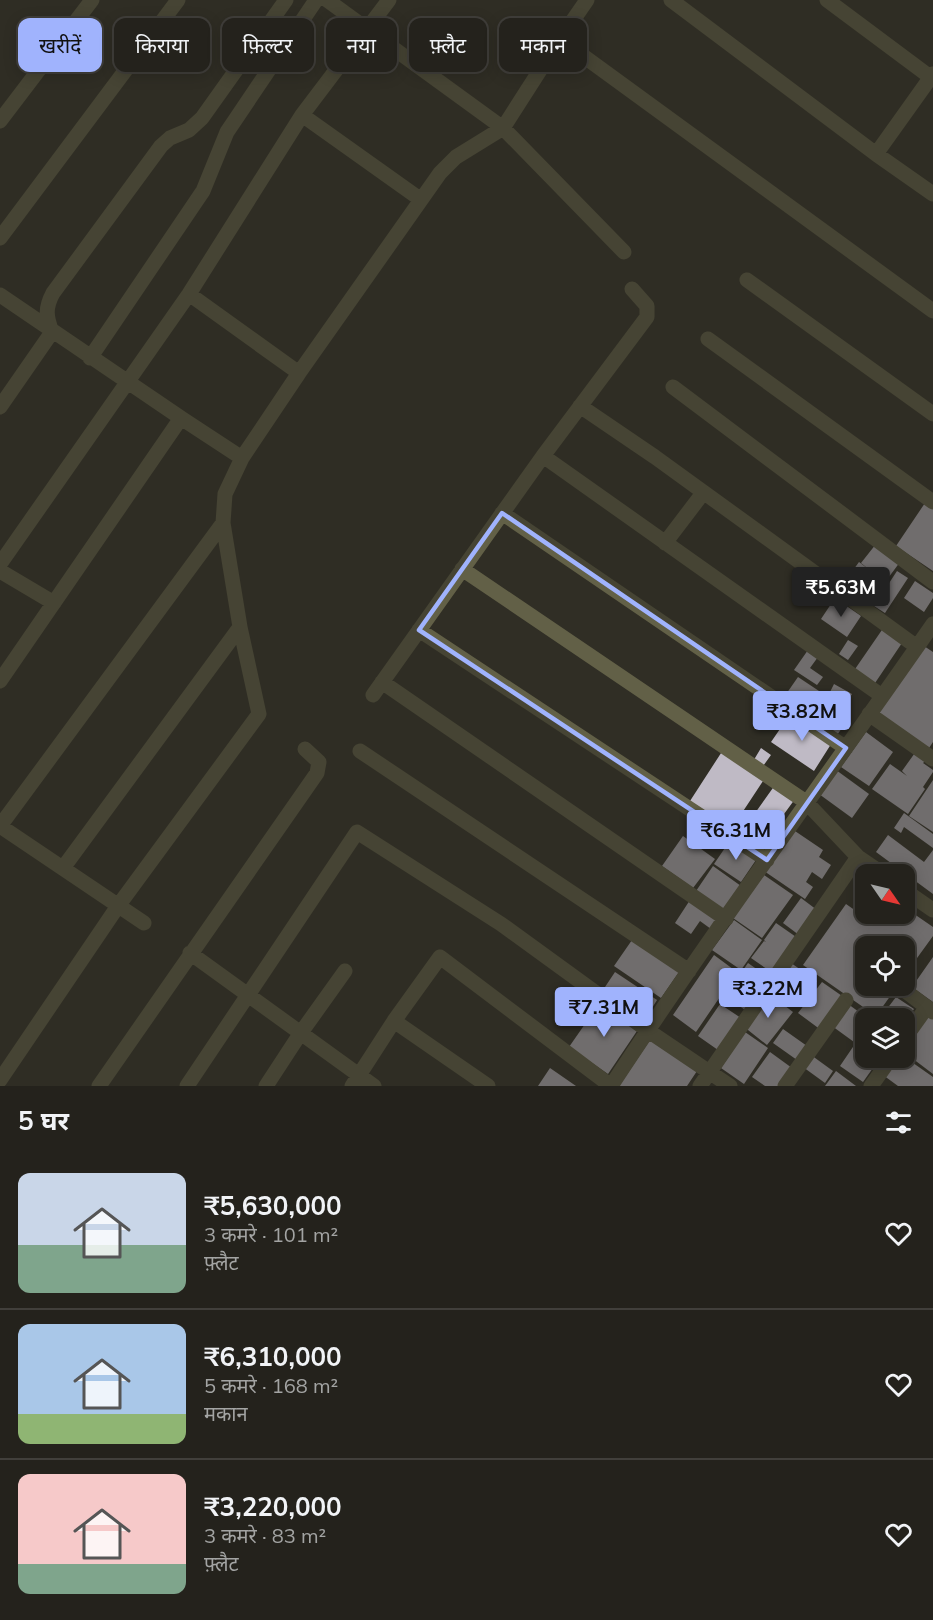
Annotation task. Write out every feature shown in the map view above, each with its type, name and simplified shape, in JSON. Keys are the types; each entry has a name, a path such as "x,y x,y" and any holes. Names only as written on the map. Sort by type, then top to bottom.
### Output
{"street":[{"path":"0,121 92,0"},
{"path":"0,238 178,0"},
{"path":"52,332 46,318 46,310 53,293 161,146 170,138 189,130 202,118 286,0"},
{"path":"90,358 203,190 227,132 316,0"},
{"path":"327,0 353,18"},
{"path":"375,18 389,0"},
{"path":"575,18 587,0"},
{"path":"671,0 933,194"},
{"path":"827,0 932,77 876,154"},
{"path":"397,50 503,128 624,252"},
{"path":"587,59 933,311"},
{"path":"0,564 189,294 302,115 334,72"},
{"path":"0,1080 118,906 259,714 240,627 223,523 225,494 242,458 420,199 448,164 503,128 539,72"},
{"path":"302,115 420,199"},
{"path":"747,279 933,414"},
{"path":"632,289 647,306 647,317 543,456 378,689 726,919"},
{"path":"189,294 299,373"},
{"path":"0,295 90,358 242,458"},
{"path":"0,407 52,332"},
{"path":"708,339 933,502"},
{"path":"673,387 933,582"},
{"path":"580,406 656,457 917,647"},
{"path":"0,681 181,418"},
{"path":"543,456 882,696"},
{"path":"665,543 703,493"},
{"path":"502,513 846,748"},
{"path":"144,923 0,826 223,523"},
{"path":"462,569 806,802 858,857 868,864"},
{"path":"0,571 54,603"},
{"path":"355,1081 440,957 611,1086 647,1030 933,624"},
{"path":"63,868 240,627"},
{"path":"419,630 767,860"},
{"path":"869,714 933,759"},
{"path":"99,1086 317,773 320,762 305,749"},
{"path":"360,751 689,971"},
{"path":"187,1086 357,832 501,924 647,1030 730,1086"},
{"path":"700,1086 858,857"},
{"path":"915,898 933,910"},
{"path":"190,953 300,1034 355,1081 374,1086"},
{"path":"266,1086 345,971"},
{"path":"912,996 930,1010 915,1027"},
{"path":"785,1086 846,1000"},
{"path":"394,1021 488,1086"},
{"path":"871,1086 884,1068"}],"highlighted area":[{"path":"502,513 846,748 767,860 419,630"}],"building":[{"path":"925,503 933,509 933,571 896,546"},
{"path":"876,544 900,562 866,608 840,588 859,562 872,572 861,563"},
{"path":"897,571 908,578 885,613 874,606"},
{"path":"915,581 933,593 933,598 924,612 904,598"},
{"path":"835,598 861,616 847,637 821,619"},
{"path":"884,627 904,640 873,686 853,672"},
{"path":"848,640 858,646 848,660 839,654"},
{"path":"924,646 933,652 933,742 929,748 878,712"},
{"path":"808,650 818,657 810,668 823,677 817,685 794,670"},
{"path":"798,677 825,695 809,718 782,700"},
{"path":"834,684 852,694 846,704 829,694"},
{"path":"825,700 850,717 837,735 813,718"},
{"path":"791,713 833,741 814,771 771,742"},
{"path":"866,732 893,752 869,786 841,767"},
{"path":"761,748 771,755 761,769 752,763"},
{"path":"723,750 765,778 732,828 690,801"},
{"path":"917,750 928,758 923,763 933,772 923,787 925,789 908,814 872,789 890,764 907,776 902,771"},
{"path":"836,770 869,794 852,818 819,794"},
{"path":"933,780 933,832 909,816"},
{"path":"775,785 795,799 757,851 738,837"},
{"path":"904,813 933,834 933,848 904,827 901,833 894,828"},
{"path":"792,829 823,850 819,857 831,865 822,879 812,872 806,882 813,887 805,899 764,871"},
{"path":"888,835 924,862 933,850 933,894 915,881 915,864 892,864 876,852"},
{"path":"683,836 715,859 693,888 662,866"},
{"path":"731,839 758,857 741,882 714,864"},
{"path":"713,866 741,886 722,913 694,894"},
{"path":"764,875 793,895 762,938 733,918"},
{"path":"801,898 817,910 799,935 783,923"},
{"path":"690,900 719,919 711,929 700,921 691,934 675,923"},
{"path":"846,904 855,910 855,924 915,924 915,915 933,927 933,936 915,961 915,936 855,936 855,996 890,996 882,1008 865,1008 803,965"},
{"path":"734,920 762,940 741,970 712,950"},
{"path":"776,923 799,939 774,974 751,958 764,941 766,942 764,940"},
{"path":"632,940 679,972 661,998 614,966"},
{"path":"714,955 737,972 696,1032 673,1015"},
{"path":"933,957 933,1002 915,989 915,983"},
{"path":"748,963 771,979 748,1012 725,996"},
{"path":"791,963 817,981 803,1001 777,983"},
{"path":"615,972 657,1000 644,1021 601,993"},
{"path":"822,982 845,998 821,1030 798,1013"},
{"path":"768,993 793,1012 767,1045 743,1026"},
{"path":"896,997 912,1008 888,1008"},
{"path":"601,1001 639,1028 608,1074 569,1047"},
{"path":"720,1004 741,1018 718,1050 698,1036"},
{"path":"848,1004 855,1009 854,1042 832,1026"},
{"path":"928,1013 933,1017 933,1074 915,1060 915,1030"},
{"path":"783,1029 807,1046 797,1060 773,1043"},
{"path":"745,1032 768,1048 744,1084 721,1068"},
{"path":"650,1040 697,1071 687,1086 619,1086"},
{"path":"855,1044 855,1068 873,1068 863,1082 840,1066"},
{"path":"770,1052 792,1068 780,1086 765,1086 752,1077"},
{"path":"811,1055 833,1071 825,1083 803,1067"},
{"path":"915,1064 933,1077 933,1086 898,1086 883,1075 888,1068 915,1068"},
{"path":"550,1068 576,1086 538,1086"},
{"path":"836,1071 856,1086 825,1086"}]}
